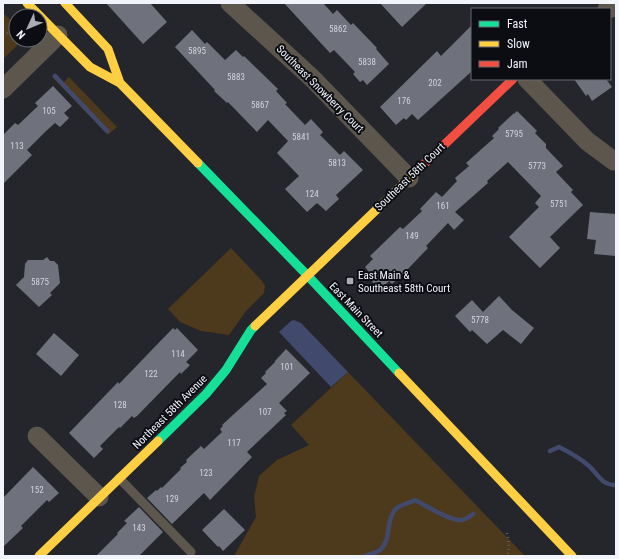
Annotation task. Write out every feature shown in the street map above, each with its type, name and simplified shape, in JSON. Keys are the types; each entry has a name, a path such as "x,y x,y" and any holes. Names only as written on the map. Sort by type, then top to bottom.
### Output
{"main road":[{"name":"East Main Street","path":"27,3 90,67 120,83 308,276 572,556"},
{"name":"East Main Street","path":"65,3 108,49 120,83"},
{"name":"Southeast 58th Court","path":"308,276 512,80"},
{"name":"Northeast 58th Avenue","path":"39,556 206,394 226,370 251,330 308,276"}],"street":[{"name":"Southeast Snowberry Court","path":"230,3 312,79 409,178"},
{"path":"3,89 58,35"},
{"path":"528,80 587,141 614,161"},
{"path":"38,436 99,498"}],"lane":[{"path":"119,478 191,552"}],"path":[{"path":"507,533 509,551 507,556"}],"shaded area":[{"path":"3,13 8,18 8,48 15,48 3,59"},
{"path":"55,74 63,83 69,77 117,127 108,135 52,77"},
{"path":"231,248 262,281 265,286 264,293 246,311 229,335 201,331 180,322 168,309"},
{"path":"348,372 525,556 234,556 256,517 254,497 259,476 277,460 309,445 291,425"}],"water":[{"path":"294,320 301,323 348,372 331,387 279,332"}],"building":[{"path":"106,3 150,3 167,22 143,44"},
{"path":"284,3 323,3 333,14 337,10 351,25 353,23 377,48 376,49 389,64 367,85 363,80 360,82 353,74 355,72 334,50 330,53"},
{"path":"380,3 427,3 402,27"},
{"path":"471,26 471,72 418,120 412,114 406,120 404,118 396,125 380,107 437,51 441,56"},
{"path":"192,30 205,44 207,42 225,60 236,50 243,57 244,56 278,89 276,91 287,103 285,104 305,125 311,119 323,132 320,135 340,155 344,151 363,170 336,195 339,199 326,211 317,203 307,212 285,189 299,176 277,153 288,141 268,120 257,132 228,102 227,103 214,91 215,90 175,47"},
{"path":"575,80 607,80 612,87 592,101 588,94 586,96"},
{"path":"53,86 72,106 64,113 69,118 60,127 55,123 27,150 32,155 3,184 3,135 15,123 18,125 38,106 35,103"},
{"path":"517,111 537,131 535,133 546,144 546,148 563,166 556,172 573,190 571,192 583,205 550,237 560,248 540,268 509,237 539,207 535,203 541,196 508,162 487,181 488,183 455,212 464,220 454,230 448,223 426,246 428,248 407,270 392,284 389,281 380,290 366,275 369,272 365,267 373,259 370,256 400,227 403,229 422,211 420,209 436,192 442,197 457,181 455,178 469,166 466,163 494,138 492,136 499,129 498,128"},
{"path":"590,212 616,214 616,256 594,254 596,240 587,239"},
{"path":"47,257 50,261 54,261 58,265 60,283 50,293 52,295 39,307 16,285 24,277 25,264 28,260 43,260"},
{"path":"499,296 512,310 534,328 521,344 503,330 487,344 472,330 470,332 455,316 472,300 483,312"},
{"path":"173,328 175,330 177,328 198,350 186,362 190,365 181,374 180,372 137,416 134,418 132,416 120,428 119,427 100,446 103,449 94,458 69,433"},
{"path":"54,333 79,355 61,376 36,354"},
{"path":"286,349 310,373 279,403 287,411 284,413 286,415 247,452 252,457 210,500 204,493 172,524 147,498 156,490 157,491 161,487 162,488 187,462 186,460 201,446 204,449 222,432 220,429 223,426 222,425 267,384 261,378"},
{"path":"33,467 59,493 49,502 47,500 21,526 23,528 3,547 3,498"},
{"path":"139,507 163,532 139,556 96,556 127,523 124,521"},
{"path":"224,509 245,530 223,551 202,530"}],"waterway":[{"path":"55,76 107,131"},
{"path":"550,451 559,447 563,449 586,463 601,479 611,485 616,485"},
{"path":"365,556 375,553 384,545 388,534 391,517 398,507 415,500 443,515 454,519 463,520 473,514"}],"traffic: fast":[{"path":"198,163 308,276 399,373"},
{"path":"158,441 206,394 226,370 255,326"}],"traffic: slow":[{"path":"27,3 90,67 120,83 198,163"},
{"path":"65,3 108,49 120,83"},
{"path":"255,326 422,166"},
{"path":"399,373 572,556"},
{"path":"39,556 158,441"}],"traffic: jam":[{"path":"422,166 512,80"}],"place":[{"name":"East Main & Southeast 58th Court","path":"350,281"}]}
